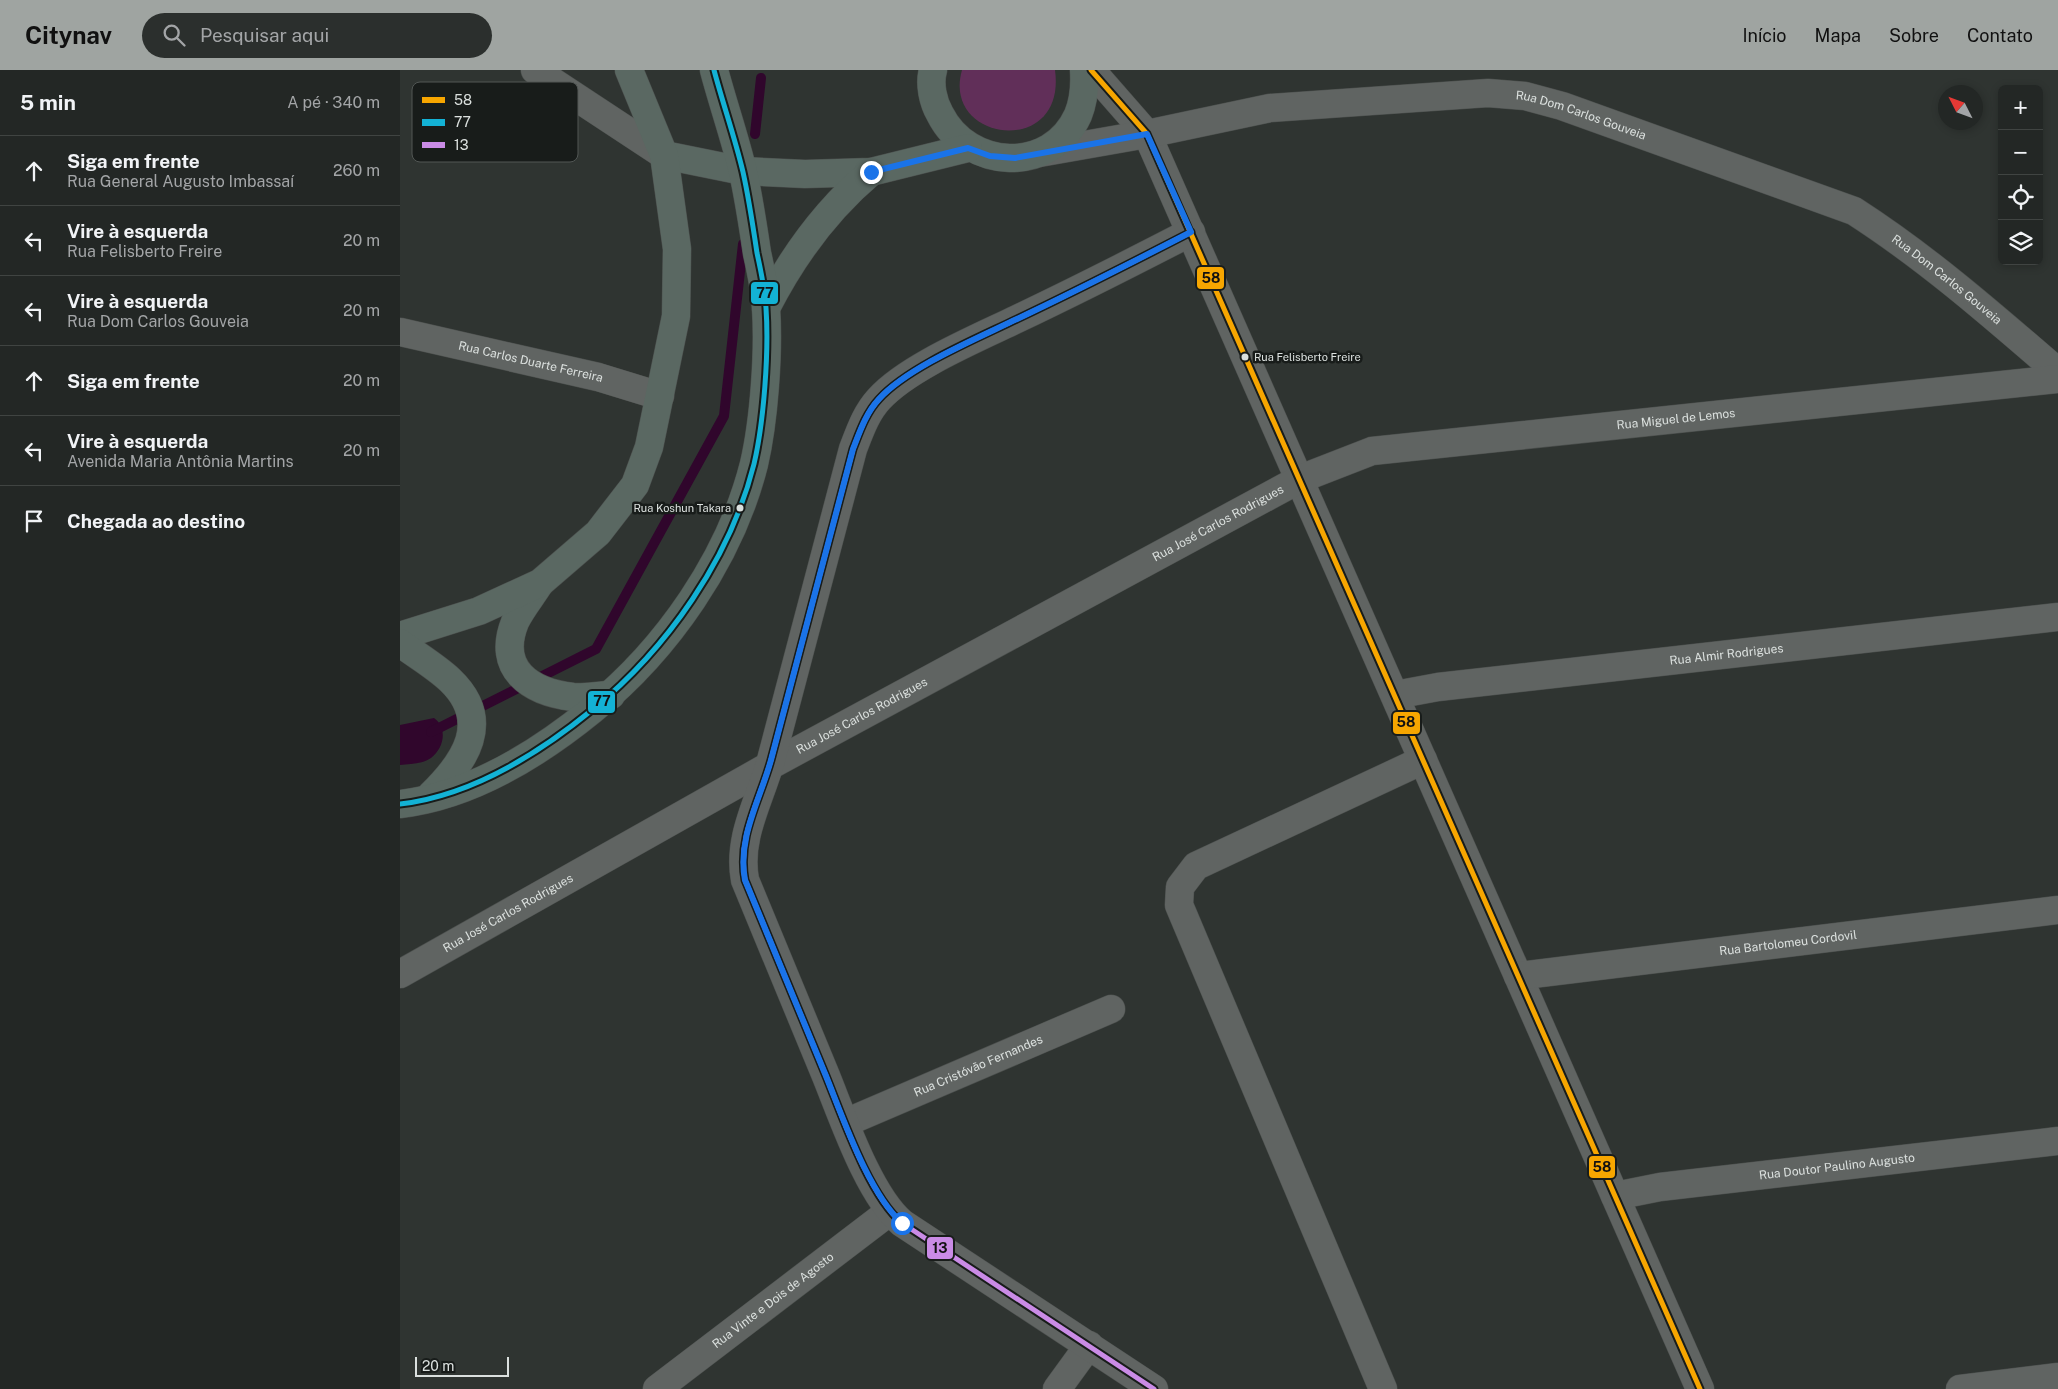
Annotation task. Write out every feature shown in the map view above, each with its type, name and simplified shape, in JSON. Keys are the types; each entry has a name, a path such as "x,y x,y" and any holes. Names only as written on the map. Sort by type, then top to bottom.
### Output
{"main road":[{"path":"400,636 479,611 540,583 598,533 635,485 649,447 676,316 678,249 664,155 629,70"},
{"path":"412,803 478,781 521,760 572,726 611,695 653,652 706,579 736,518 754,464 764,393 766,308 743,172 714,70"},
{"path":"933,70 934,104 947,129 968,148 990,156 1015,158 1039,153 1061,138 1078,116 1085,90 1084,70"},
{"path":"664,155 743,172 805,174 871,172 968,148"},
{"path":"766,308 791,261 805,241 850,190 871,172"},
{"path":"540,583 516,622 510,640 510,655 513,666 524,680 542,691 574,697 611,695"},
{"path":"400,643 450,680 462,695 468,709 472,733 466,755 451,776 412,803"}],"street":[{"path":"535,70 553,82"},
{"path":"1090,70 1147,134 1700,1389"},
{"name":"Rua Dom Carlos Gouveia","path":"1039,153 1147,134 1270,108 1488,93 1525,96 1562,106 1854,210 1893,236 1981,305 2058,372"},
{"path":"578,98 664,155"},
{"path":"1154,1389 902,1223 889,1212 881,1200 845,1123 745,880 742,863 744,846 769,766 853,449 865,418 880,398 908,376 953,350 1090,284 1191,232"},
{"name":"Rua Carlos Duarte Ferreira","path":"400,332 598,377 660,396"},
{"name":"Rua Miguel de Lemos","path":"1300,479 1372,451 2058,379"},
{"name":"Rua José Carlos Rodrigues","path":"400,974 769,766 1300,479"},
{"name":"Rua Almir Rodrigues","path":"1395,695 1438,688 2058,617"},
{"path":"1383,1389 1179,905 1180,887 1196,866 1423,760"},
{"name":"Rua Bartolomeu Cordovil","path":"1518,976 2058,910"},
{"name":"Rua Cristóvão Fernandes","path":"845,1123 1112,1008"},
{"name":"Rua Doutor Paulino Augusto","path":"1615,1196 1660,1187 2058,1141"},
{"name":"Rua Vinte e Dois de Agosto","path":"657,1389 889,1212"},
{"path":"1057,1389 1089,1345"},
{"path":"1960,1389 2058,1377"}],"shaded area":[{"path":"962,70 1055,70 1054,98 1043,117 1025,128 1005,130 985,125 969,113 960,95"},
{"path":"434,718 443,732 439,749 431,758 424,761 400,765 400,725"}],"waterway":[{"path":"755,134 761,78"},
{"path":"431,732 596,649 724,416 743,244"}],"transit line":[{"name":"77","path":"400,804 452,792 502,770 549,742 592,710 620,686 670,630 712,568 729,534 743,499 758,447 765,386 767,326 764,287 745,182 714,70"},
{"name":"58","path":"1091,70 1147,134 1700,1389"},
{"name":"13","path":"1154,1389 902,1223 890,1210 868,1175 849,1134 745,880 743,864 747,834 771,760 853,449 874,404 907,376 944,354 1191,232"}],"place":[{"name":"Rua Felisberto Freire","path":"1245,357"},
{"name":"Rua Koshun Takara","path":"740,508"}],"route":[{"path":"871,172 922,161 968,148 990,156 1015,158 1147,134 1191,232 1090,284 953,350 908,376 880,398 865,418 853,449 769,766 749,825 742,863 745,880 845,1123 881,1200 889,1212 902,1223"}]}
